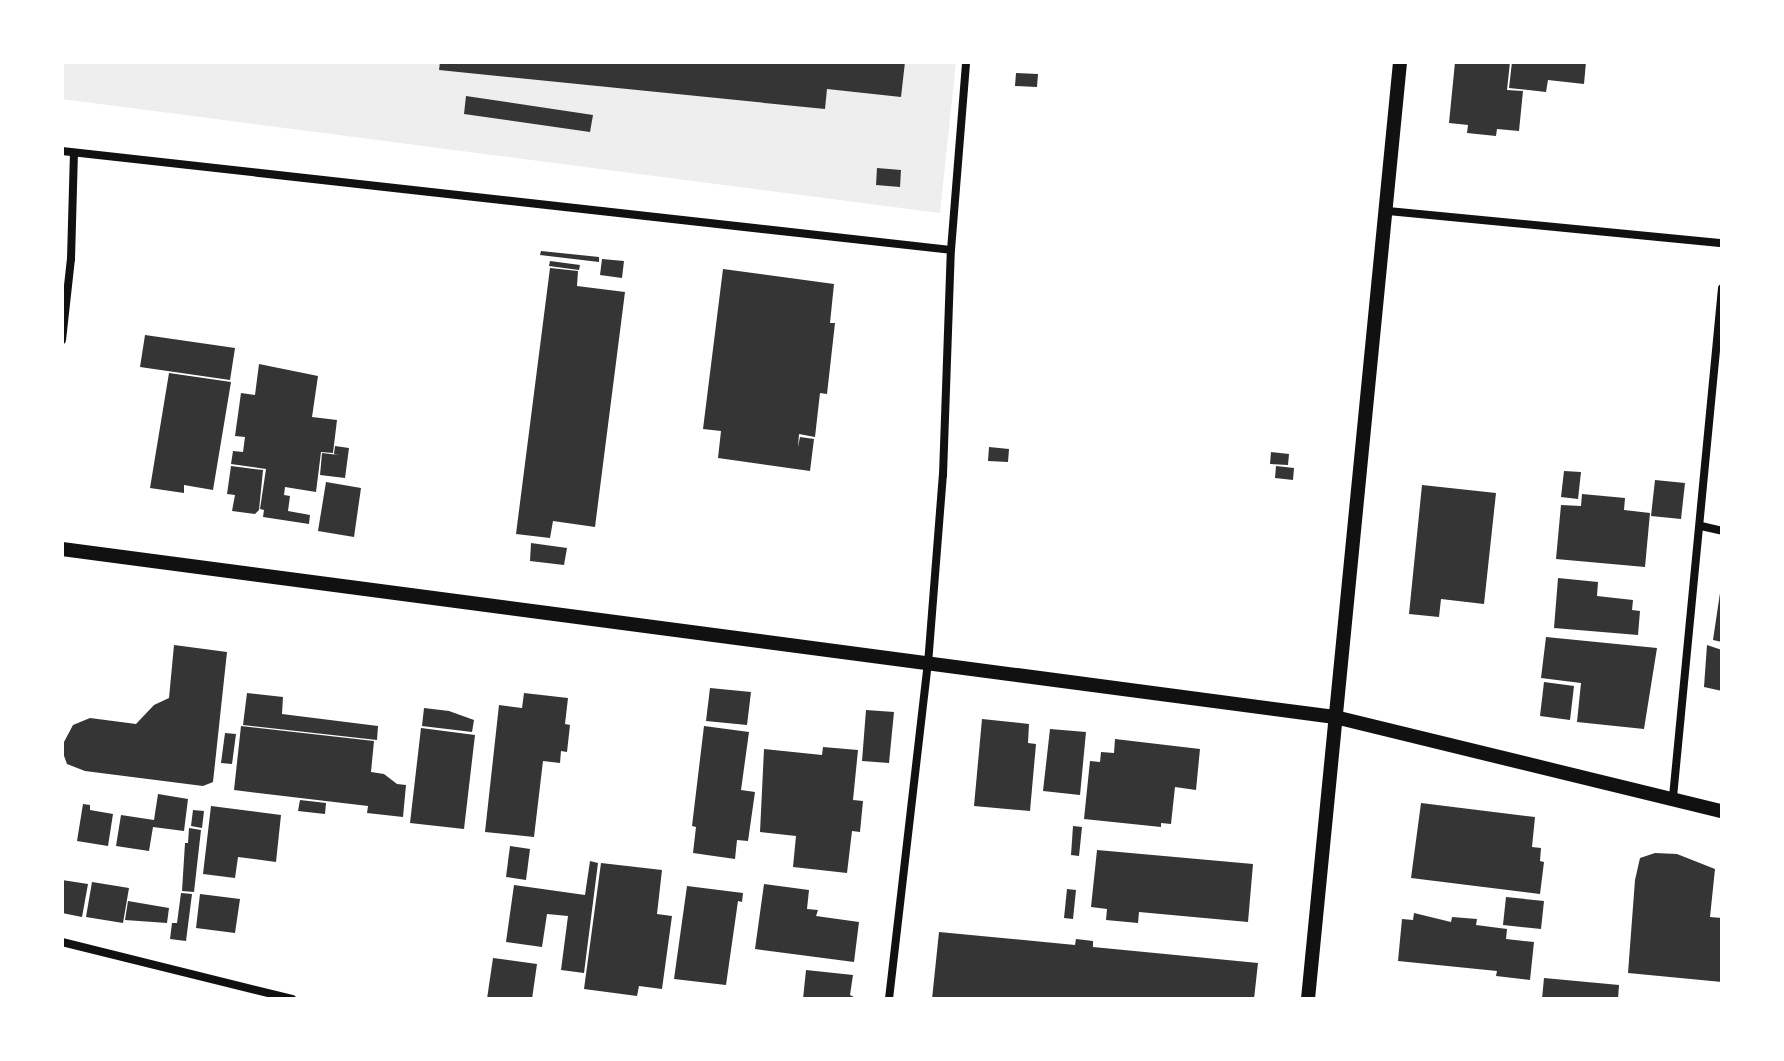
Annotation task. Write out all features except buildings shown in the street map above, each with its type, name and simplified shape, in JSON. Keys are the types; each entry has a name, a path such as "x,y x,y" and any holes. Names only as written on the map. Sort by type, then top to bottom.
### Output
{"street":[{"path":"889,999 928,664 943,475 951,250 966,62"},
{"path":"1308,999 1388,211 1400,62"},
{"path":"62,151 951,250"},
{"path":"62,340 71,259 74,153"},
{"path":"1388,211 1722,243"},
{"path":"1673,797 1722,288"},
{"path":"1701,526 1722,531"},
{"path":"62,549 1335,717 1722,811"},
{"path":"62,942 292,999"}],"shaded area":[{"path":"62,62 956,62 940,213 62,99"}]}
